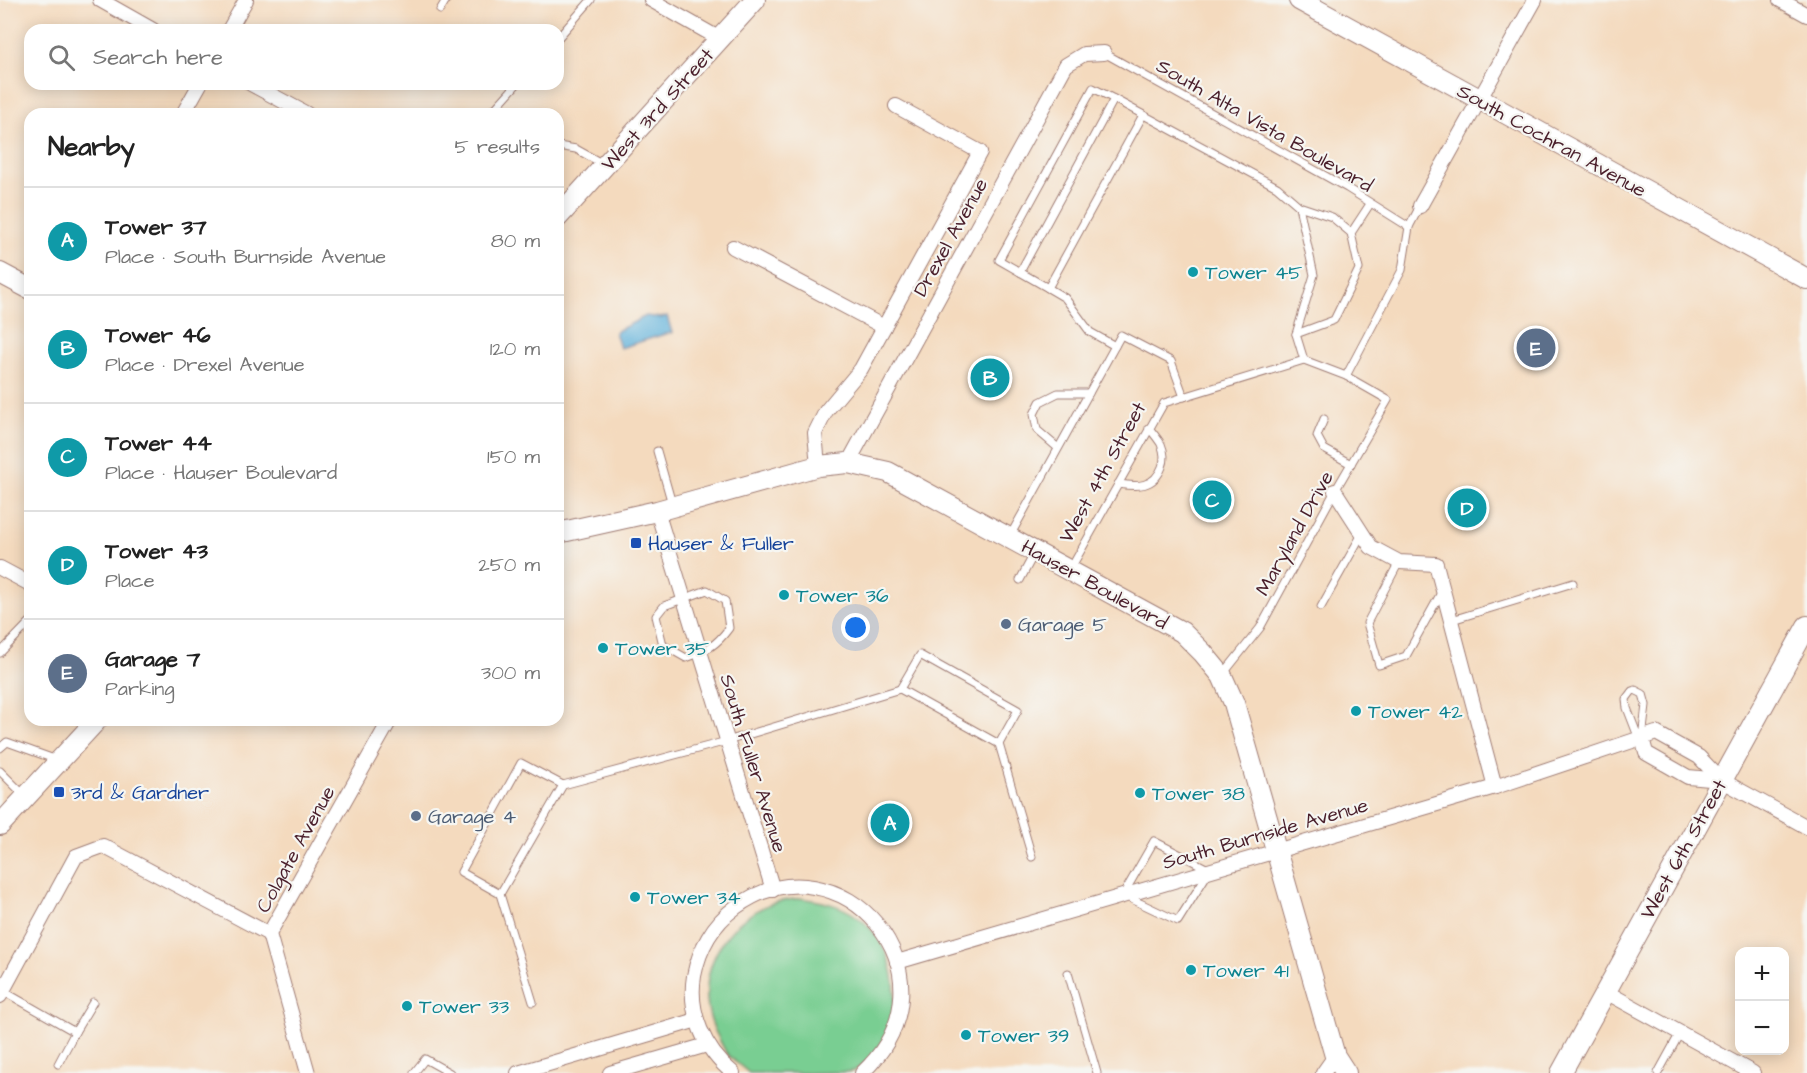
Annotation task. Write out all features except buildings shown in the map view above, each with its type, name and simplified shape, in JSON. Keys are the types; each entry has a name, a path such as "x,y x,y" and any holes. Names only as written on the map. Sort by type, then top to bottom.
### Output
{"street":[{"path":"100,0 142,24"},
{"path":"232,24 246,0"},
{"path":"651,0 720,39"},
{"name":"West 3rd Street","path":"564,210 755,0"},
{"name":"South Cochran Avenue","path":"1299,0 1807,279"},
{"path":"1420,206 1534,0"},
{"path":"1780,0 1807,15"},
{"name":"Drexel Avenue","path":"848,463 1066,65 1084,54 1104,53"},
{"path":"186,108 197,90"},
{"path":"262,90 295,108"},
{"path":"818,466 815,433 826,411 861,369 980,152 896,106"},
{"path":"733,246 884,327"},
{"path":"0,273 24,286"},
{"name":"Hauser Boulevard","path":"564,532 665,508 818,466 848,463 888,472 1182,632 1203,652 1222,676 1234,704 1341,1065"},
{"path":"1335,492 1371,547 1399,562 1436,564 1495,787"},
{"name":"South Fuller Avenue","path":"665,508 684,600 772,890"},
{"path":"0,568 24,581"},
{"name":"West 6th Street","path":"1561,1073 1807,626"},
{"path":"0,825 91,726"},
{"name":"Colgate Avenue","path":"308,1073 269,934 387,726"},
{"name":"South Burnside Avenue","path":"897,962 1495,787 1656,733 1699,757 1721,780 1807,827"},
{"name":"South Burnside Avenue","path":"1640,739 1646,753 1688,777 1721,780"},
{"path":"1,994 76,856 103,846 269,934"},
{"path":"733,1073 707,1045 697,1020 693,999 697,963 710,935 730,912 743,902 772,890 809,887 843,897 858,906 877,923 889,941 897,962 901,983 899,1015 885,1047 862,1073"},
{"path":"1606,992 1753,1073"},
{"path":"518,1073 697,1020"},
{"path":"610,1073 707,1045"},
{"path":"1323,1073 1341,1065"}],"lane":[{"path":"440,10 446,0"},
{"path":"564,31 591,0"},
{"name":"South Alta Vista Boulevard","path":"1104,53 1347,189 1409,227"},
{"path":"1114,346 1089,332 1065,298 999,260 1093,88 1277,188 1299,206 1332,217 1351,233 1359,269 1334,320 1296,334"},
{"path":"495,108 512,90"},
{"path":"1020,272 1114,99"},
{"path":"1048,288 1143,115"},
{"path":"564,147 576,149 605,165"},
{"path":"1351,233 1370,204"},
{"path":"1299,206 1314,275 1296,334 1304,360 1346,376 1402,270 1409,227 1420,206"},
{"path":"1009,537 1121,335 1171,361 1184,396"},
{"name":"West 4th Street","path":"1070,570 1164,403 1304,360"},
{"name":"Maryland Drive","path":"1222,676 1260,628 1388,400 1346,376"},
{"path":"1057,450 1037,430 1034,414 1040,402 1058,393 1089,393"},
{"path":"1324,419 1317,436 1324,449 1351,464"},
{"path":"1118,484 1134,486 1150,484 1159,476 1165,460 1161,445 1149,428"},
{"path":"657,451 665,508"},
{"path":"1322,607 1362,534"},
{"path":"1020,580 1036,552"},
{"path":"1399,562 1367,623 1378,665 1406,656 1444,589"},
{"path":"1452,620 1573,583"},
{"path":"707,590 725,601 729,628 718,643 686,658 663,645 656,616 664,606 684,600 707,590"},
{"path":"0,653 24,628"},
{"path":"533,1002 500,894 460,872 521,762 563,785 727,741 900,689 920,655 1018,710 999,744"},
{"path":"900,689 999,744 1032,856"},
{"path":"1635,690 1643,694 1646,705 1640,739 1627,708 1626,699 1628,694 1635,690"},
{"path":"0,748 7,742 59,761"},
{"path":"0,771 26,797"},
{"path":"500,894 563,785"},
{"path":"1154,841 1210,870 1178,921 1123,895 1154,841"},
{"path":"1068,973 1096,1073"},
{"path":"1,994 75,1032"},
{"path":"58,1064 93,1002"},
{"path":"1658,1073 1680,1033"},
{"path":"414,1073 425,1059 450,1073"}],"green space":[{"path":"800,898 843,909 856,916 873,931 885,950 892,972 895,995 892,1017 885,1038 872,1057 854,1071 749,1073 727,1053 711,1019 707,999 708,980 713,961 734,928 749,915 772,903"}],"water":[{"path":"646,316 661,318 667,316 672,333 620,348 615,332"}],"place":[{"name":"Tower 45","path":"1193,272"},
{"name":"Garage 7","path":"1536,348"},
{"name":"Tower 46","path":"990,378"},
{"name":"Tower 44","path":"1212,500"},
{"name":"Tower 43","path":"1467,508"},
{"name":"Hauser & Fuller","path":"636,543"},
{"name":"Tower 36","path":"784,595"},
{"name":"Garage 5","path":"1006,624"},
{"name":"Tower 35","path":"603,648"},
{"name":"Tower 42","path":"1356,711"},
{"name":"3rd & Gardner","path":"59,792"},
{"name":"Tower 38","path":"1140,793"},
{"name":"Garage 4","path":"416,816"},
{"name":"Tower 37","path":"890,823"},
{"name":"Tower 34","path":"635,897"},
{"name":"Tower 41","path":"1191,970"},
{"name":"Tower 33","path":"407,1006"},
{"name":"Tower 39","path":"966,1035"}]}
